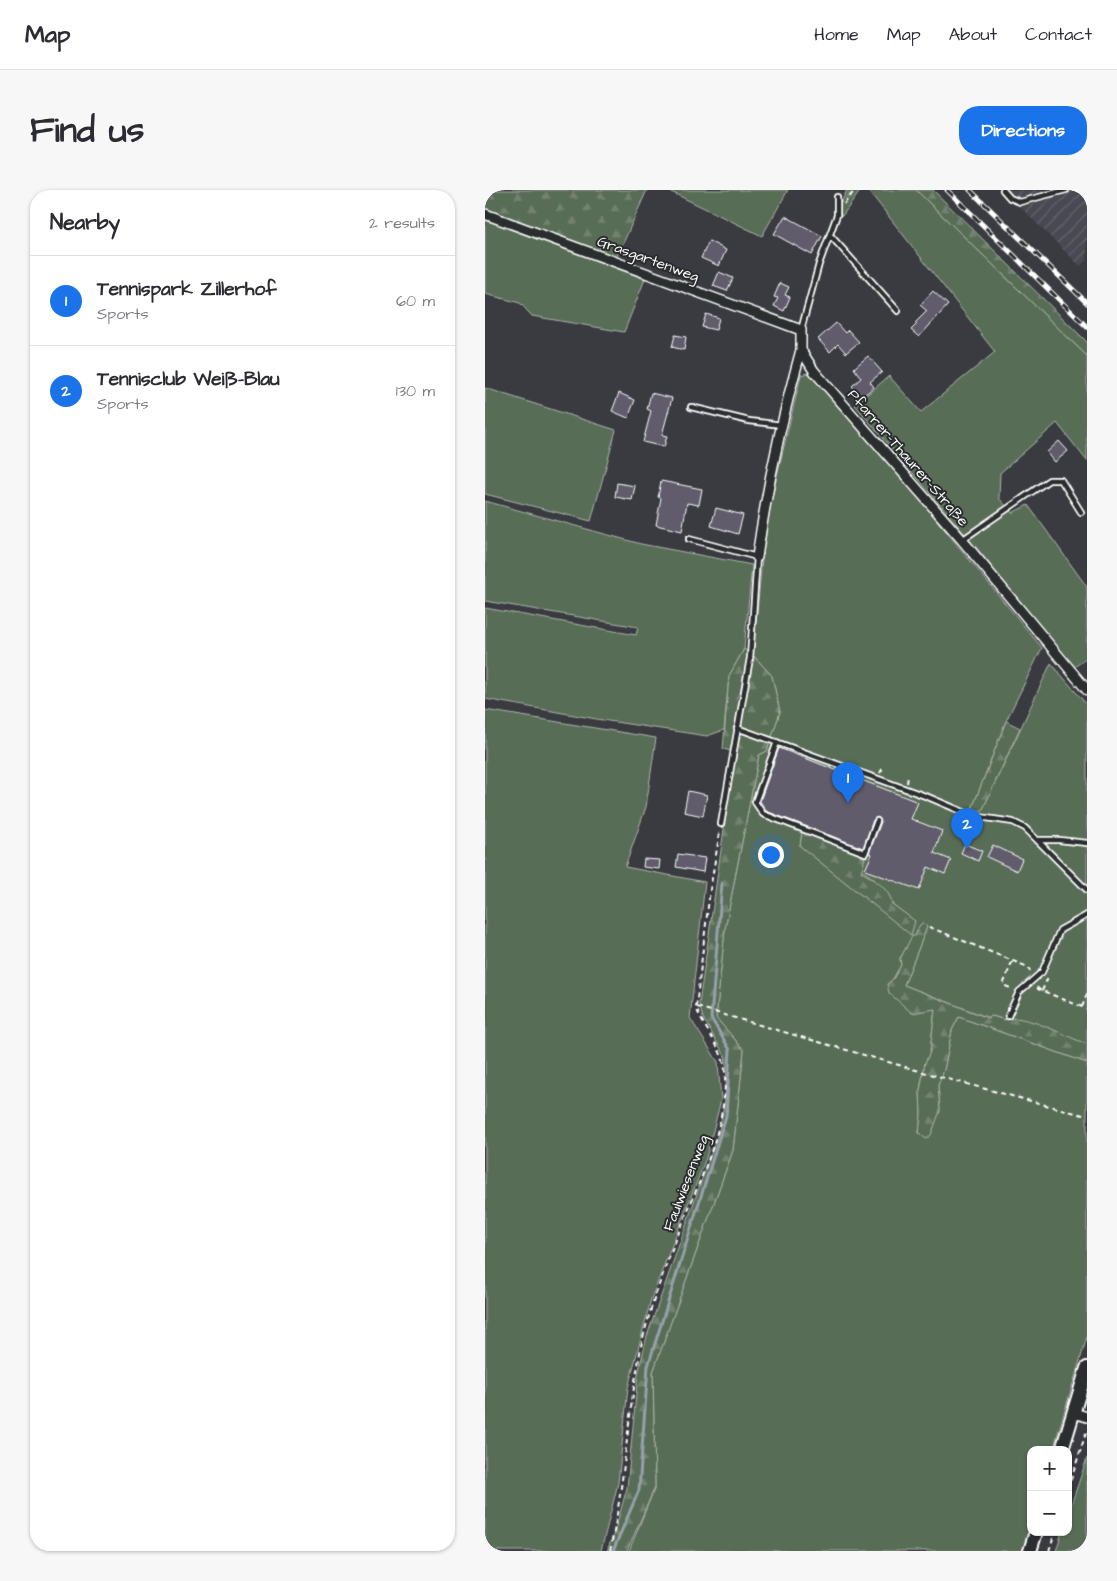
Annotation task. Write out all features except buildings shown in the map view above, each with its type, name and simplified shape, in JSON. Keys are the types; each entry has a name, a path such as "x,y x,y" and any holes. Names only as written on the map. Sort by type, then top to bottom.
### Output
{"street":[{"name":"Grasgartenweg","path":"485,214 801,330"},
{"path":"757,557 761,525 782,424 801,350 801,330"},
{"name":"Pfarrer-Thaurer-Straße","path":"801,350 814,371 962,540 1087,690"},
{"path":"1063,1446 1087,1368"},
{"path":"1073,1413 1087,1417"},
{"path":"1030,1551 1034,1536"}],"lane":[{"path":"1003,190 1010,198 1020,202 1065,190"},
{"path":"801,330 819,264 837,215 837,197"},
{"path":"830,235 898,311"},
{"path":"691,407 749,420 782,424"},
{"path":"962,540 1049,480 1061,480 1081,512"},
{"path":"689,539 757,557 750,658 721,824"},
{"path":"737,728 928,797 973,816 1013,822 1025,828 1087,890"},
{"path":"777,742 755,802 763,814 865,853 877,821"},
{"path":"1037,840 1087,843"},
{"path":"1008,1016 1019,992 1042,972 1061,930 1087,915"}],"path":[{"path":"837,215 855,190"},
{"path":"721,824 710,890 695,1007 937,1076 1087,1116"},
{"path":"929,927 1028,967 1038,989 1087,1009"},
{"path":"1013,961 1003,985 1019,992"},
{"path":"1082,1007 1087,994"},
{"name":"Faulwiesenweg","path":"610,1551 623,1482 631,1405 643,1335 672,1249 718,1130 723,1100 725,1071 722,1056 700,1020 695,1007"},
{"path":"1072,1477 1087,1430"},
{"path":"1049,1551 1054,1536"}],"shaded area":[{"path":"1003,190 1087,190 1087,260 1080,266"}],"green space":[{"path":"485,190 647,190 616,259 485,211"},
{"path":"667,190 788,190 762,236"},
{"path":"847,190 861,190 842,216 838,209"},
{"path":"868,190 916,190 1087,356 1087,461 1057,423 1000,473 999,498 1012,513 1028,505 1087,587 1087,658 1073,668 976,547 855,405 889,376 921,412 995,352"},
{"path":"916,190 933,190 1087,342 1087,356"},
{"path":"485,220 645,279 624,332 532,316 520,303 485,294"},
{"path":"814,371 1042,648 1006,721 972,809 982,811 1051,663 1087,705 1087,1044 992,1016 989,1018 904,985 927,927 920,925 900,958 901,965 893,979 903,1004 912,1013 935,1008 930,1052 925,1063 920,1090 921,1114 919,1133 940,1111 938,1085 944,1070 952,1030 959,1017 1087,1063 1087,1337 1054,1446 1027,1446 1028,1536 1023,1551 629,1551 655,1487 653,1372 733,1150 744,1050 716,1018 725,929 759,755 767,751 780,712 772,676 753,655 762,559 771,501 801,375","holes":["802,832 873,878 892,904 914,921 911,934 800,846"]},
{"path":"485,388 616,430 591,521 485,494"},
{"path":"485,501 641,544 752,565 744,649 729,676 724,730 707,736 485,699 485,608 636,635 638,627 485,601"},
{"path":"744,649 753,655 772,676 780,712 767,751 759,755 725,929 716,1018 744,1050 733,1150 653,1372 655,1487 627,1551 607,1551 627,1488 638,1374 647,1336 719,1131 725,1100 727,1071 725,1056 703,1018 699,1004 735,752 723,749 729,676"},
{"path":"485,710 656,738 646,807 625,867 705,882 690,1018 718,1062 721,1100 706,1158 651,1299 628,1388 618,1483 601,1551 485,1551"},
{"path":"1006,721 1020,728 982,811 972,809"},
{"path":"802,832 865,858 861,872 871,877 880,885 888,894 892,904 915,921 911,935 800,846"},
{"path":"923,923 927,927 904,985 988,1018 992,1016 1005,1020 1013,1018 1022,1019 1045,1026 1087,1044 1087,1063 959,1017 952,1030 944,1070 938,1085 940,1111 931,1135 926,1139 919,1133 921,1114 920,1090 925,1063 930,1052 935,1009 912,1013 889,993 887,984 893,979 901,965 900,959 912,936 915,936 920,925"},
{"path":"1087,1458 1087,1551 1056,1551 1061,1536 1072,1536 1072,1502"}],"waterway":[{"path":"613,1551 639,1490 648,1366 726,1116 730,1050 711,1018 722,883"}],"railway":[{"path":"947,190 1087,327"},
{"path":"970,190 1087,303"}],"place":[{"name":"Tennispark Zillerhof","path":"848,803"},
{"name":"Tennisclub Weiß-Blau","path":"967,849"}]}
